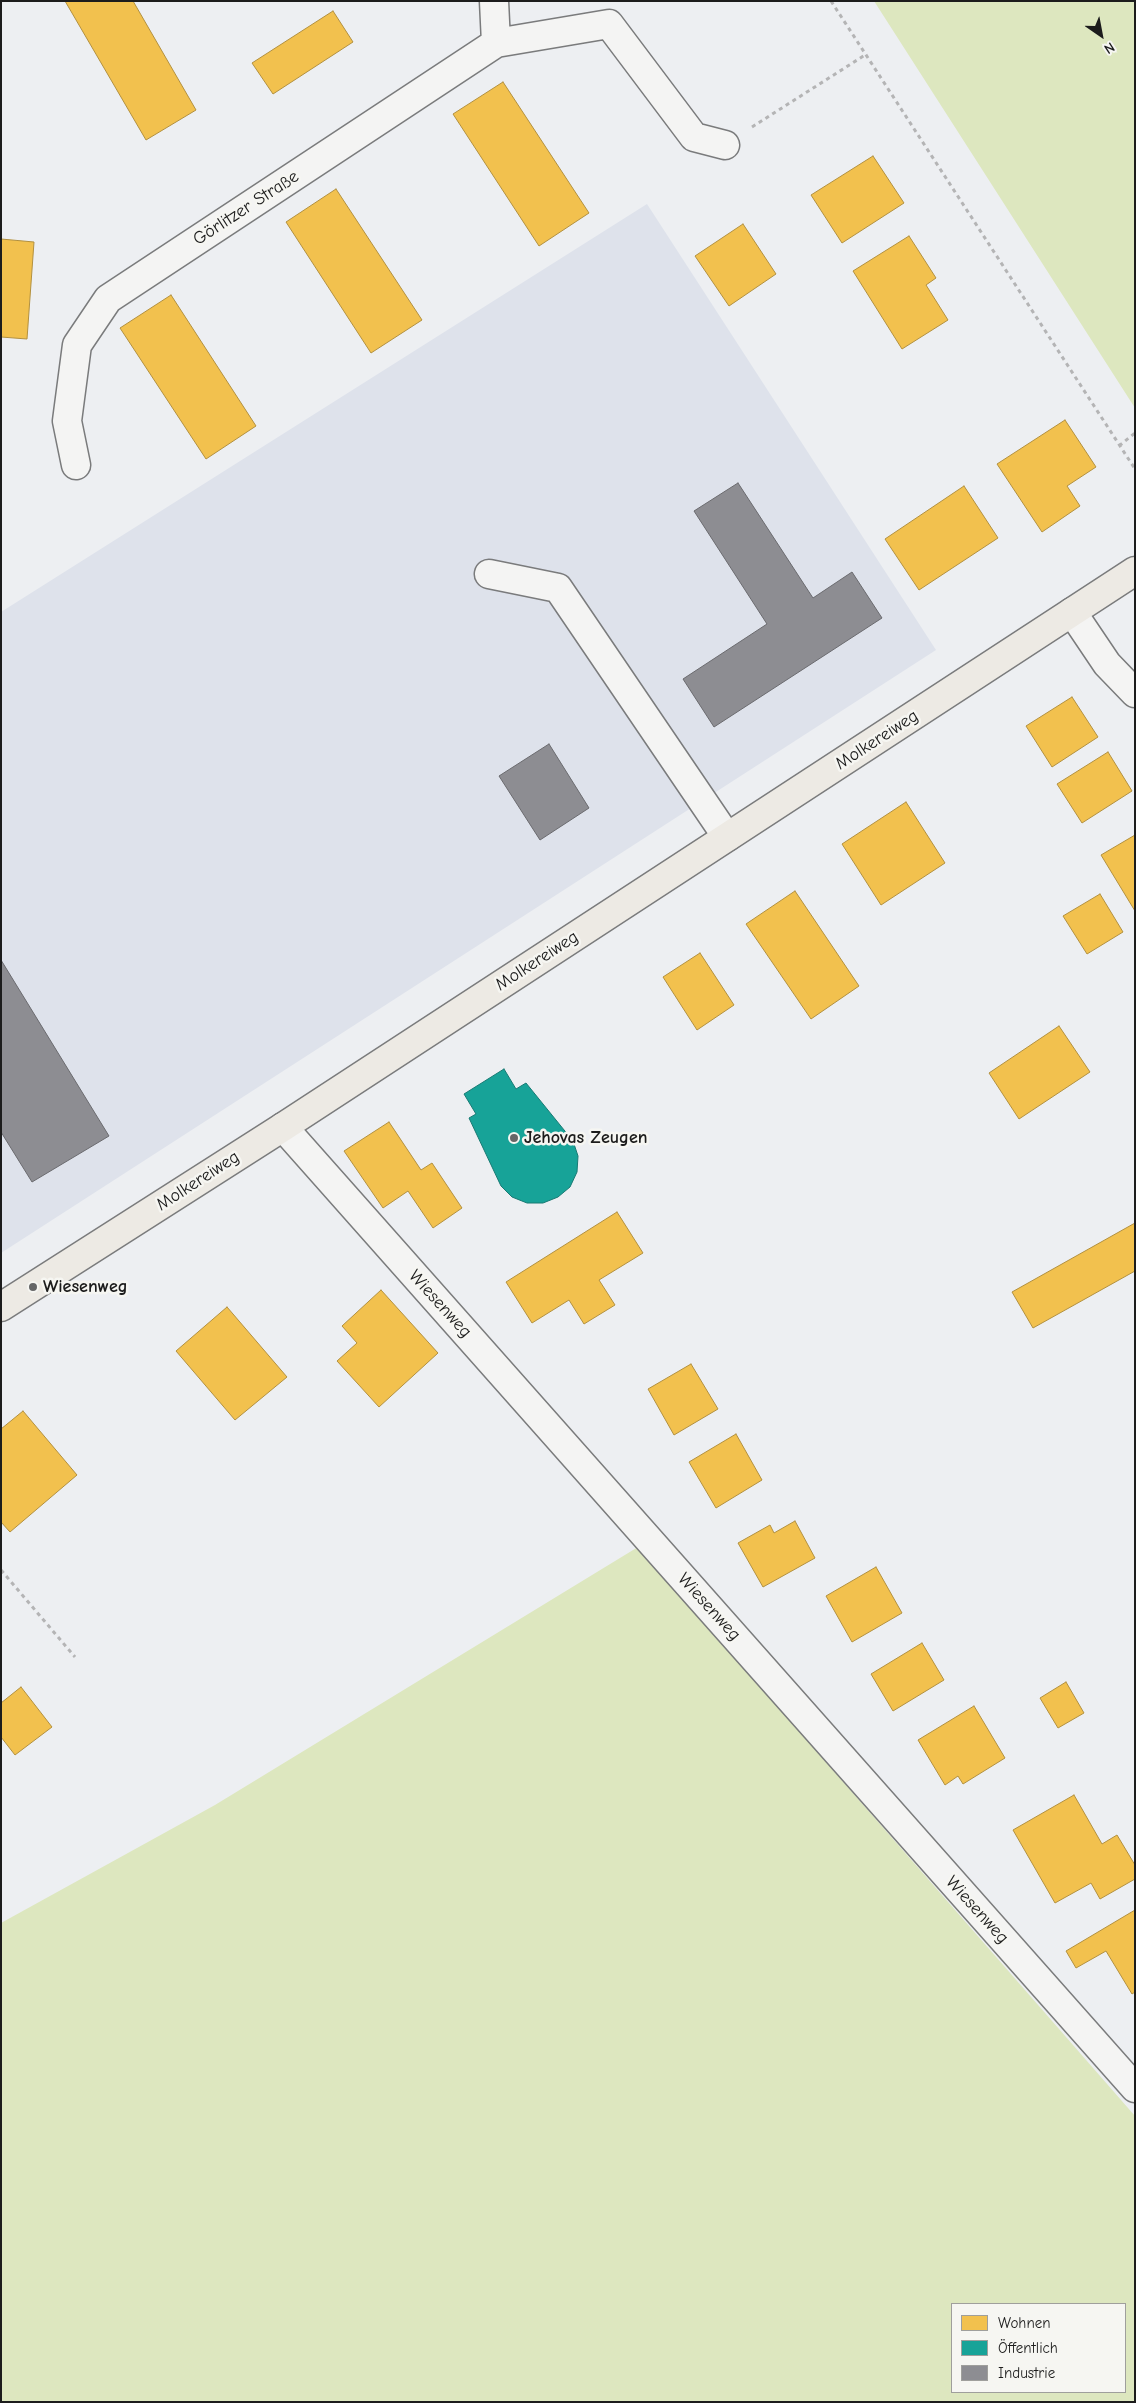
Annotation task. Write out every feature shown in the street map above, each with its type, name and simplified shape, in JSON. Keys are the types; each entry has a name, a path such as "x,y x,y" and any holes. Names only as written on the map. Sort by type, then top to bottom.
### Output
{"main road":[{"name":"Molkereiweg","path":"1,1307 283,1127 1135,571"}],"street":[{"path":"494,1 496,43 609,24 694,137 725,145"},
{"name":"Görlitzer Straße","path":"76,465 67,421 77,345 108,300 496,43"},
{"path":"489,574 558,588 727,837"},
{"path":"1072,612 1107,664 1135,694"},
{"name":"Wiesenweg","path":"283,1127 1135,2088"}],"path":[{"path":"831,1 1135,469"},
{"path":"725,145 865,55"},
{"path":"1119,446 1135,433"},
{"path":"1,1570 74,1657"}],"shaded area":[{"path":"647,204 936,650 1,1253 1,612"}],"green space":[{"path":"874,1 1135,1 1135,408"},
{"path":"638,1547 1135,2116 1135,2402 1,2402 1,1923 215,1805"}],"building: Wohnen":[{"path":"65,1 133,1 196,110 146,140"},
{"path":"333,11 353,42 273,94 252,63"},
{"path":"503,82 589,213 539,246 453,114"},
{"path":"873,156 904,203 842,243 811,195"},
{"path":"336,189 422,320 371,353 286,222"},
{"path":"743,224 776,274 729,306 695,256"},
{"path":"909,236 936,278 926,285 948,320 902,349 853,271"},
{"path":"1,239 34,242 27,339 1,337"},
{"path":"171,295 256,426 206,459 120,328"},
{"path":"1065,420 1096,467 1067,486 1080,506 1042,532 997,464"},
{"path":"964,486 998,538 919,590 885,539"},
{"path":"1072,697 1098,737 1052,767 1026,726"},
{"path":"1108,752 1132,791 1082,823 1057,784"},
{"path":"906,802 945,863 881,905 842,844"},
{"path":"1135,835 1135,911 1101,855"},
{"path":"795,891 859,986 811,1019 746,924"},
{"path":"1100,894 1123,932 1087,954 1063,916"},
{"path":"700,953 734,1005 697,1030 663,977"},
{"path":"1059,1026 1090,1072 1019,1119 989,1073"},
{"path":"389,1122 421,1170 432,1163 462,1208 433,1228 408,1191 383,1208 344,1151"},
{"path":"617,1212 643,1253 599,1280 615,1305 584,1324 569,1300 532,1323 506,1282"},
{"path":"1135,1223 1135,1271 1033,1328 1012,1292"},
{"path":"381,1290 438,1353 379,1407 337,1361 357,1343 342,1326"},
{"path":"227,1307 287,1377 235,1420 176,1351"},
{"path":"691,1364 718,1409 674,1435 648,1389"},
{"path":"23,1411 77,1475 10,1532 1,1522 1,1429"},
{"path":"736,1434 762,1480 716,1508 689,1462"},
{"path":"795,1521 815,1558 763,1587 738,1543 770,1525 774,1533"},
{"path":"876,1567 902,1613 852,1642 826,1596"},
{"path":"922,1643 944,1680 893,1711 871,1674"},
{"path":"1066,1682 1084,1713 1058,1728 1040,1698"},
{"path":"21,1687 52,1727 15,1755 1,1737 1,1703"},
{"path":"974,1706 1005,1758 963,1784 958,1776 945,1785 918,1740"},
{"path":"1074,1795 1102,1844 1117,1835 1135,1865 1135,1879 1100,1899 1091,1883 1055,1903 1013,1830"},
{"path":"1135,1910 1135,1992 1132,1994 1106,1951 1076,1968 1066,1951"}],"building: Öffentlich":[{"path":"504,1069 516,1089 526,1083 573,1141 578,1156 577,1172 570,1187 558,1197 543,1203 527,1203 512,1197 501,1186 469,1118 476,1114 464,1094"}],"building: Industrie":[{"path":"738,483 813,598 852,572 882,618 714,727 683,679 767,624 694,511"},
{"path":"549,744 589,808 540,840 499,776"},
{"path":"1,960 109,1136 32,1182 1,1132"}],"place":[{"name":"Jehovas Zeugen","path":"514,1138"},
{"name":"Wiesenweg","path":"33,1287"}]}
